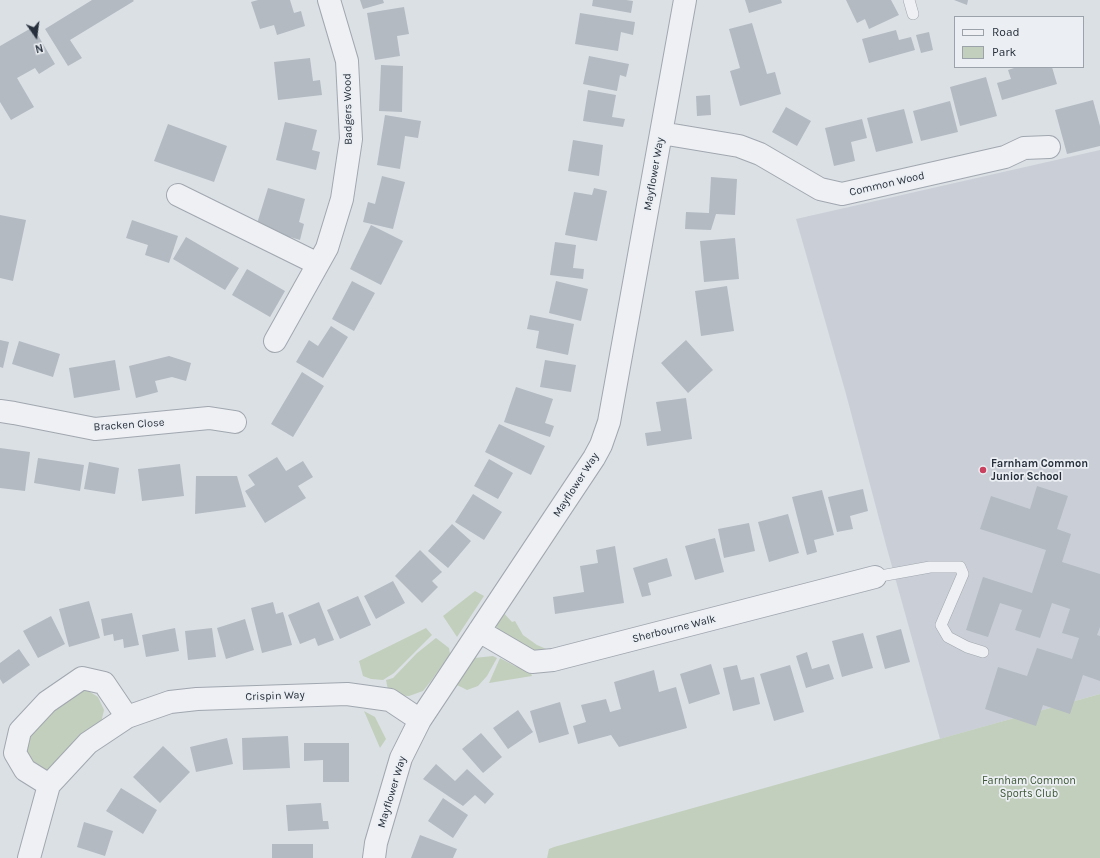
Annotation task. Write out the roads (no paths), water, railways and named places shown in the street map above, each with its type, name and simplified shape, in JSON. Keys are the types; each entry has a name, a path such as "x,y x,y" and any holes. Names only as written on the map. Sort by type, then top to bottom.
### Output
{"street":[{"name":"Badgers Wood","path":"275,341 327,248 342,199 351,139 347,61 329,0"},
{"name":"Mayflower Way","path":"374,858 376,843 401,758 420,720 594,458 607,430 685,0"},
{"name":"Common Wood","path":"661,133 739,146 760,154 820,189 842,194 1005,157 1024,148 1049,147"},
{"path":"178,196 318,264"},
{"name":"Bracken Close","path":"0,411 14,412 95,429 209,418 235,422"},
{"name":"Sherbourne Walk","path":"479,631 532,662 553,660 875,577"},
{"path":"49,784 25,770 16,753 20,731 47,702 82,678 104,683 127,717"},
{"name":"Crispin Way","path":"29,858 49,784 88,743 127,717 170,702 197,699 347,694 390,700 420,720"}],"lane":[{"path":"909,0 913,14"},
{"path":"875,577 930,567 960,567 963,574 941,624 948,637 967,647 984,652"}],"place":[{"name":"Farnham Common Junior School","path":"983,470"}],"park label":[{"name":"Farnham Common Sports Club","path":"1029,787"}]}
